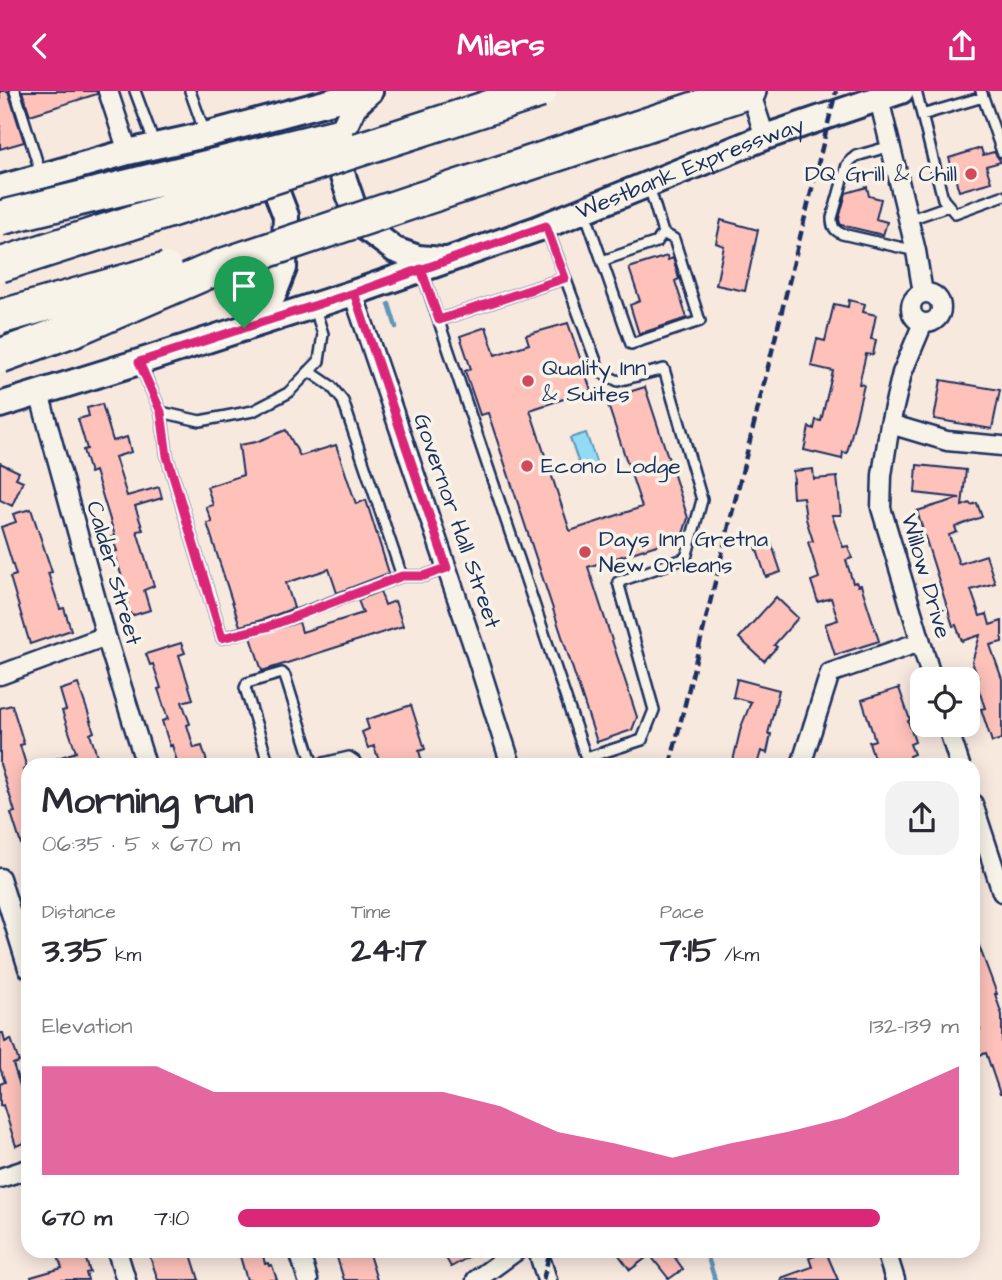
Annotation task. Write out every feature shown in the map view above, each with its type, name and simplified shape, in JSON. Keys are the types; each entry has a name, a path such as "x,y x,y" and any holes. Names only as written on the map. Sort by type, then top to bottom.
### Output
{"highway":[{"path":"0,218 518,91"},
{"path":"0,265 540,91"},
{"path":"0,356 75,329 221,265 749,91"},
{"path":"0,317 418,200"}],"main road":[{"path":"0,188 128,152 370,91"},
{"path":"370,91 354,106 342,132 337,159 359,223 395,250 418,258 446,261"},
{"name":"Westbank Expressway","path":"0,405 314,306 446,261 546,226 765,137 890,95"},
{"path":"199,136 254,165 274,185 286,216 284,268 272,296 244,328"}],"street":[{"path":"108,91 128,152"},
{"path":"749,91 765,137"},
{"name":"Willow Drive","path":"890,95 891,146 923,293 937,297 942,306 940,315 933,322 923,323 902,373 882,475 881,507 928,667"},
{"name":"Governor Hall Street","path":"354,293 509,758"},
{"name":"Calder Street","path":"39,393 106,636 144,758"},
{"path":"891,424 947,441 1002,446"},
{"path":"0,675 106,636"},
{"path":"803,758 830,673 920,642"},
{"path":"951,737 958,758"},
{"path":"980,825 1002,892"},
{"path":"0,878 21,946"},
{"path":"0,1178 21,1171"},
{"path":"119,1258 126,1280"},
{"path":"301,1258 308,1280"},
{"path":"477,1280 507,1258"},
{"path":"540,1258 547,1280"},
{"path":"888,1258 895,1280"}],"lane":[{"path":"15,91 42,176"},
{"path":"135,91 155,146"},
{"path":"190,91 199,136"},
{"path":"916,91 943,199 948,206 955,213 1002,196"},
{"path":"922,115 982,94 1002,152"},
{"path":"891,146 856,156 847,165 832,226 842,234 916,251"},
{"path":"584,210 631,344 700,321 674,239 663,233 648,184"},
{"path":"908,220 948,206"},
{"path":"421,269 586,758 642,740 654,711 618,582 686,558 702,501 664,369 618,381 600,372 546,226"},
{"path":"602,261 657,242 663,233"},
{"path":"439,320 565,278"},
{"path":"161,412 200,421 253,411 288,393 319,361 323,334 314,306"},
{"path":"139,362 161,412 167,456 222,638 267,627 402,576 424,576 447,568"},
{"path":"309,371 331,386 343,401 402,576"},
{"path":"268,758 245,688 247,683 282,673 312,758"}],"water":[{"path":"586,433 598,467 582,472 570,438"}],"building":[{"path":"0,91 8,91 24,142 0,149"},
{"path":"22,91 97,91 97,94 30,115"},
{"name":"DQ Grill & Chill","path":"981,148 983,155 994,152 1001,162 986,166 991,182 959,191 949,158"},
{"path":"867,187 869,196 881,199 876,219 887,222 883,235 840,223 846,193"},
{"path":"721,220 758,230 745,291 716,285 724,246 716,243"},
{"path":"667,256 668,260 673,258 679,279 675,281 687,318 639,334 630,305 640,301 629,268"},
{"path":"849,300 865,304 863,312 876,315 871,339 876,340 873,355 866,354 859,384 864,385 847,453 843,452 842,459 804,450 809,427 814,429 816,420 821,421 833,371 811,366 817,339 825,341 834,304 848,307"},
{"name":"Days Inn Gretna New Orleans","path":"568,323 591,390 530,410 570,531 642,507 606,399 645,387 688,518 682,537 588,567 637,717 632,730 597,742 488,413 480,415 465,371 471,369 460,336 486,327 495,355 529,344 526,335"},
{"path":"941,380 1000,390 992,429 934,419"},
{"path":"102,404 113,441 127,437 131,452 115,457 127,496 159,487 162,498 135,506 143,530 137,531 154,586 144,590 150,610 131,616 114,551 117,551 112,537 115,536 95,471 90,473 83,450 87,449 78,419 89,416 87,408"},
{"path":"286,430 300,456 336,445 356,504 366,500 389,573 337,593 329,569 286,583 294,608 240,626 207,523 212,522 206,507 213,505 207,487 243,475 239,445 256,442"},
{"path":"0,463 19,472 16,478 23,481 12,506 0,500"},
{"path":"917,465 966,470 962,506 977,503 982,517 955,527 957,532 949,535 959,564 986,555 995,583 971,590 980,616 987,614 990,625 1002,621 1002,642 990,645 1002,679 1002,739 992,742 981,709 985,708 980,694 980,667 974,667 972,662 980,635 962,641 956,625 953,626 917,511 960,498 915,493"},
{"path":"813,469 814,479 837,477 841,515 832,515 843,547 848,546 852,558 846,560 853,583 861,585 879,641 835,655 825,624 838,620 831,598 818,602 811,581 819,578 808,542 813,541 803,497 793,498 793,471"},
{"path":"31,509 52,572 48,573 60,609 64,608 71,630 30,644 10,577 16,575 1,527 16,522 13,514"},
{"path":"770,539 781,572 766,577 755,544"},
{"path":"380,591 385,605 395,601 403,626 262,671 251,637 299,622 302,632 363,613 358,600"},
{"path":"776,597 798,618 764,661 739,638"},
{"path":"181,643 185,653 179,655 193,699 182,702 190,724 187,725 194,748 202,746 206,758 176,758 162,721 168,719 158,689 161,688 153,664 150,665 146,654"},
{"path":"737,679 779,690 768,734 771,734 767,753 761,751 759,758 734,758 741,727 751,702 733,697"},
{"path":"78,684 94,732 90,734 98,758 58,758 76,752 62,711 66,710 60,690"},
{"path":"899,688 910,720 910,737 913,737 915,742 910,744 914,754 910,758 874,758 869,742 875,740 862,700"},
{"path":"12,705 24,744 20,745 24,758 21,758 21,844 11,813 15,812 0,764 0,708"},
{"path":"411,705 425,749 419,751 421,758 378,758 374,746 368,748 362,732 369,729 366,720"},
{"path":"980,948 1002,1015 1002,1094 986,1053 980,1055"},
{"path":"0,1033 3,1033 5,1042 11,1039 19,1062 13,1064 21,1089 21,1144 16,1146 3,1105 0,1106 0,1084 5,1082 0,1068"},
{"path":"58,1258 85,1258 90,1272 86,1273 88,1280 32,1280 31,1277 62,1268"},
{"path":"150,1258 192,1258 199,1280 158,1280"},
{"path":"240,1258 264,1258 265,1264 272,1265 277,1280 247,1280"},
{"path":"337,1258 370,1258 377,1280 344,1280"},
{"path":"446,1258 467,1258 451,1267"},
{"path":"621,1258 646,1258 630,1270"},
{"path":"652,1258 675,1258 683,1269 669,1279"},
{"path":"809,1258 829,1258 838,1280 781,1280 781,1278 812,1267"}],"waterway":[{"path":"389,304 396,327"},
{"path":"708,1258 715,1280"}],"railway":[{"path":"672,758 836,91"},
{"path":"543,1280 548,1258"}],"place":[{"name":"DQ Grill & Chill","path":"971,174"},
{"name":"Quality Inn & Suites","path":"528,381"},
{"name":"Econo Lodge","path":"527,466"},
{"name":"Days Inn Gretna New Orleans","path":"585,552"}],"route":[{"path":"244,328 139,362 161,412 167,456 222,638 267,627 402,576 424,576 447,568 354,293 446,261 546,226 565,278 439,320 421,269 244,328"}]}
